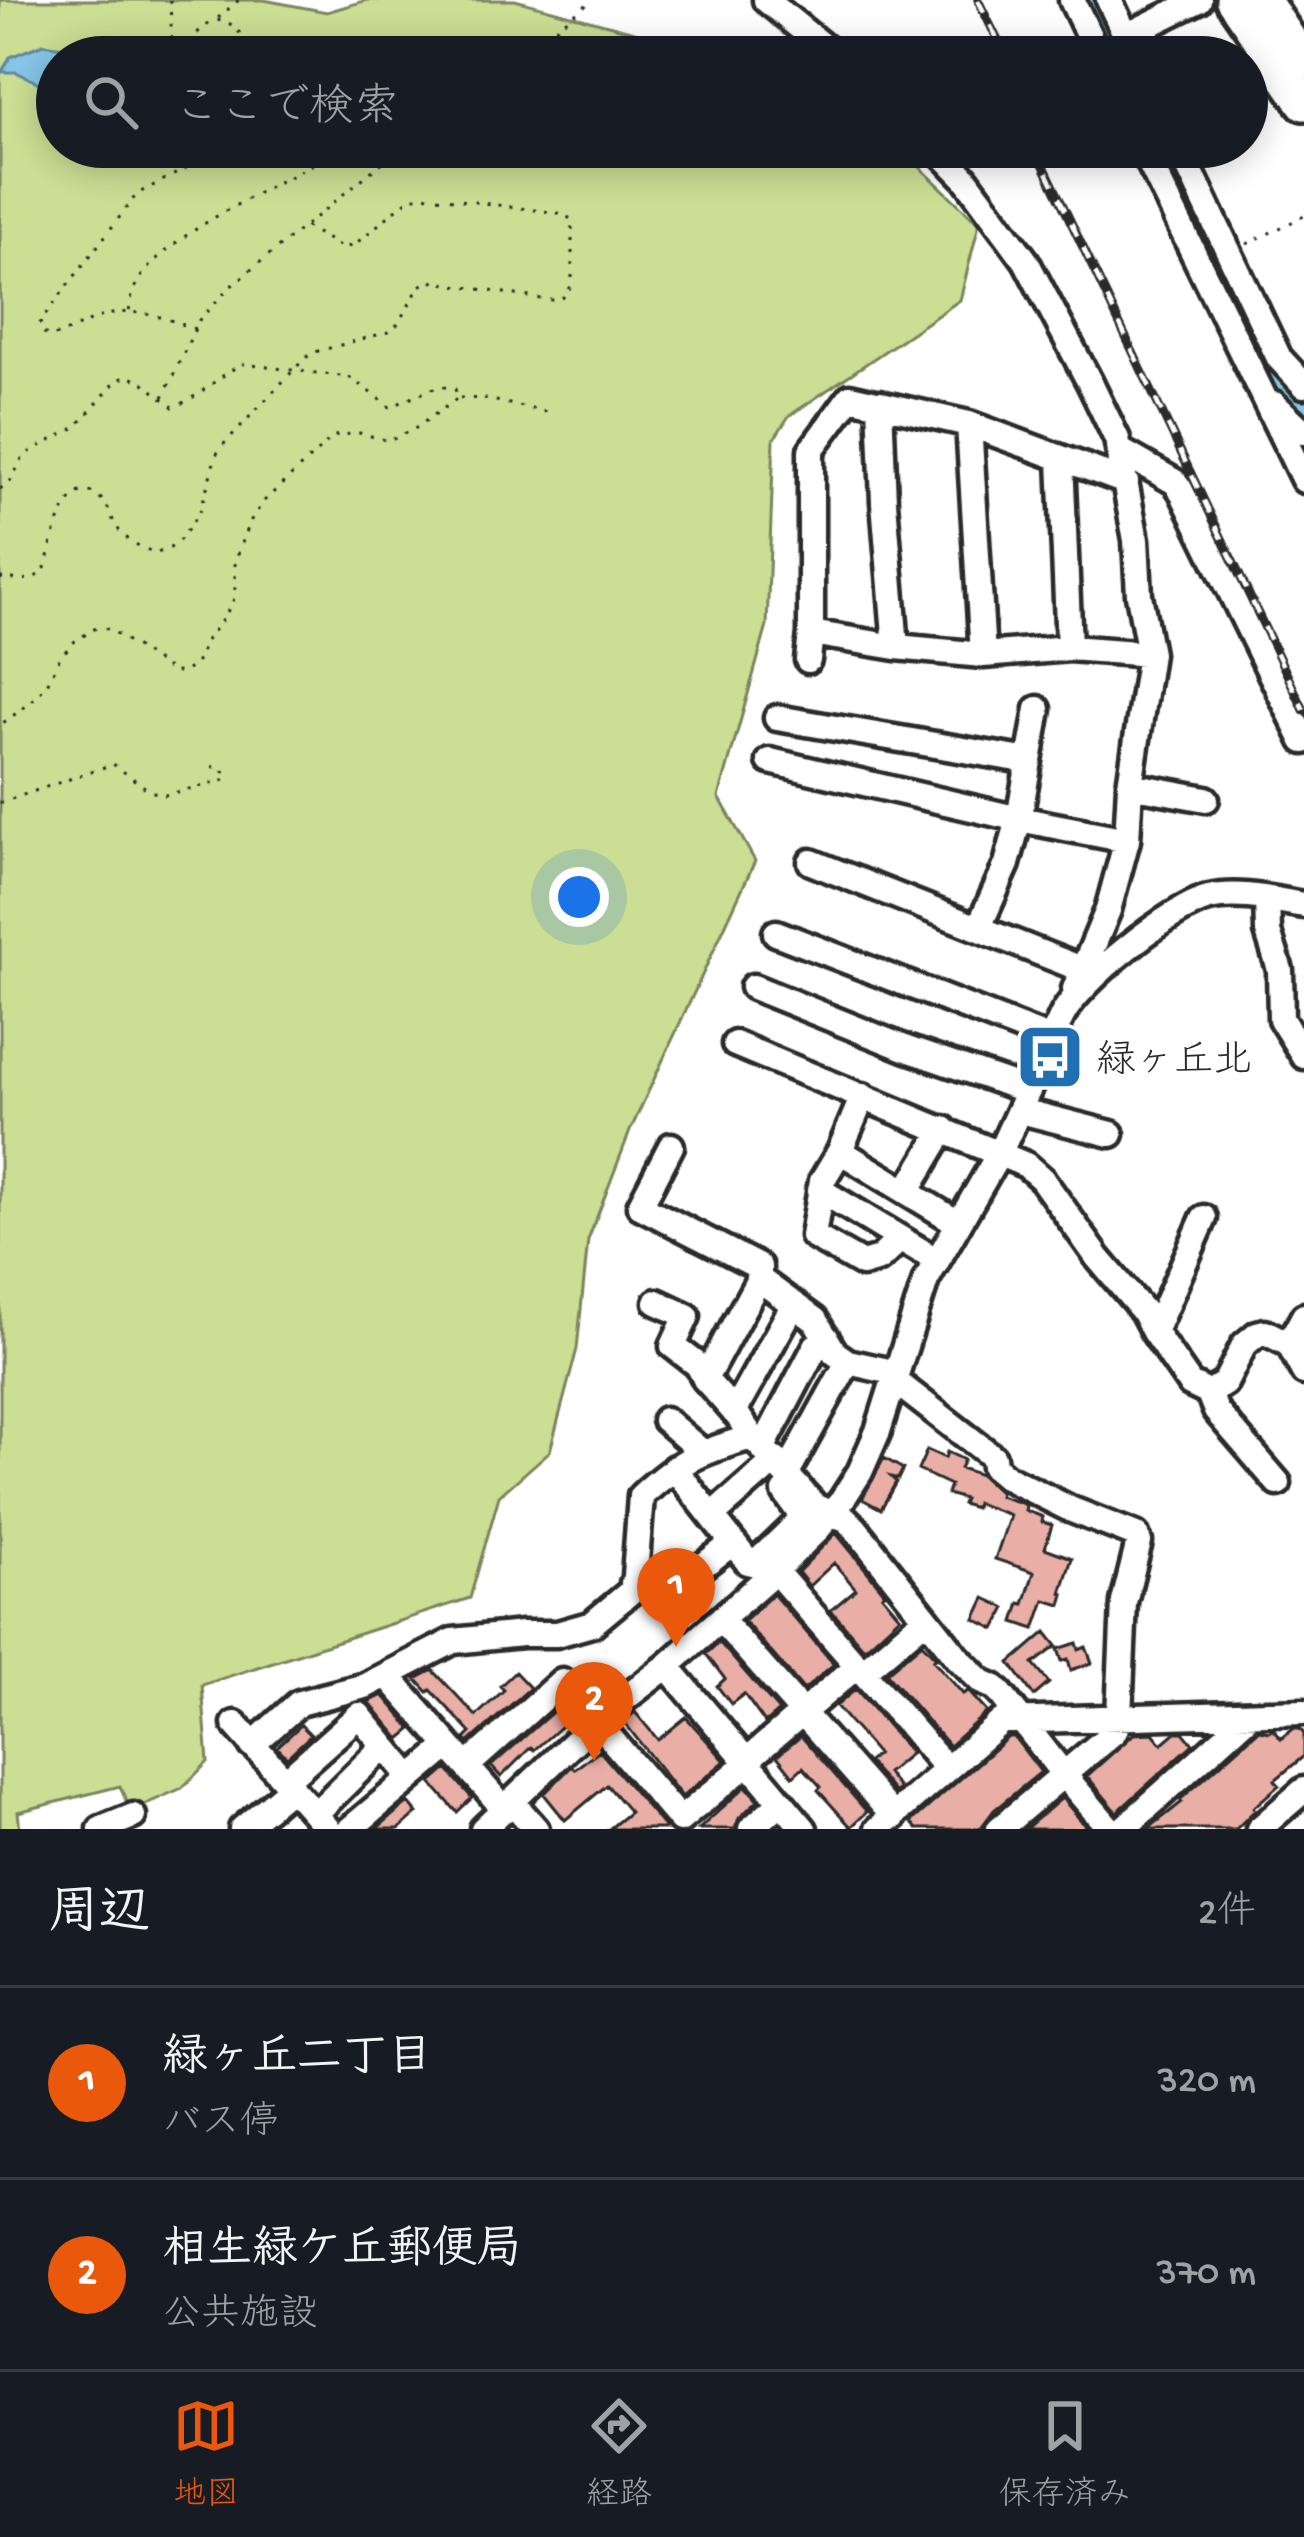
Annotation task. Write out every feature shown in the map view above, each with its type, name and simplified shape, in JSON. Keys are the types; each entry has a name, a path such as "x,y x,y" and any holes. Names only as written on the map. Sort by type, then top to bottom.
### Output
{"highway":[{"path":"1257,1 1304,62"},
{"path":"1257,1 1304,103"}],"street":[{"path":"766,0 810,36"},
{"path":"1072,0 1089,36"},
{"path":"1109,0 1126,36"},
{"path":"1146,36 1199,0"},
{"path":"483,1829 596,1721 721,1620 833,1512 870,1453 926,1280 1000,1152 1066,1007 1090,972 1108,910 1127,840 1130,785 1150,653 1126,482 1108,417 1026,261 955,168"},
{"path":"1153,168 1270,400 1304,480"},
{"path":"1189,168 1279,358 1303,384 1270,400"},
{"path":"808,660 811,450 850,397 969,424 1126,482"},
{"path":"1270,400 1304,432"},
{"path":"880,403 896,647"},
{"path":"969,424 983,655"},
{"path":"1119,450 1175,482 1304,741"},
{"path":"1061,460 1069,648"},
{"path":"811,633 983,655 1069,648 1150,653"},
{"path":"979,927 1007,864 1019,820 1038,709"},
{"path":"777,718 1029,761"},
{"path":"770,761 1019,820 1127,840"},
{"path":"1130,785 1206,800"},
{"path":"811,862 1090,972"},
{"path":"1090,972 1196,902 1227,896 1304,905"},
{"path":"1267,899 1268,932 1280,970 1281,1019 1304,1056"},
{"path":"776,933 1051,1040"},
{"path":"754,987 1111,1134"},
{"path":"735,1043 1026,1165 1042,1179 1098,1258 1144,1311 1190,1384 1209,1393 1216,1411 1277,1484"},
{"path":"863,1096 822,1181 813,1235 862,1264 879,1259 900,1239"},
{"path":"907,1191 944,1129"},
{"path":"671,1147 640,1206 759,1267 759,1279 705,1379"},
{"path":"840,1151 958,1223"},
{"path":"820,1190 936,1260"},
{"path":"1154,1332 1204,1218"},
{"path":"759,1279 815,1320 835,1353 848,1362 896,1377 993,1457 994,1467 1006,1477 1136,1535 1124,1602 1115,1731 999,1829"},
{"path":"657,1302 687,1316 673,1346 698,1365 769,1458 816,1507 833,1512 855,1528 970,1670 1001,1694 1110,1829"},
{"path":"734,1412 794,1304"},
{"path":"1304,1316 1297,1343 1304,1372"},
{"path":"1209,1393 1225,1383 1244,1346 1257,1334 1297,1343"},
{"path":"674,1468 748,1562 755,1564 803,1518 765,1443 816,1346 826,1337"},
{"path":"713,1515 769,1458 848,1362"},
{"path":"665,1420 701,1451 769,1458"},
{"path":"252,1744 298,1703 365,1686 453,1641 557,1634 592,1624 634,1589 641,1496 701,1451"},
{"path":"633,1583 653,1592 673,1588 733,1544"},
{"path":"775,1571 947,1769"},
{"path":"596,1721 680,1820 802,1713 926,1618"},
{"path":"721,1620 802,1713 886,1823 1002,1721 1304,1712"},
{"path":"667,1666 805,1829"},
{"path":"387,1675 466,1766 536,1829"},
{"path":"466,1766 562,1682"},
{"path":"1123,1829 1251,1714"},
{"path":"242,1829 359,1715 410,1777"},
{"path":"236,1724 321,1822 384,1746"},
{"path":"350,1829 448,1745"},
{"path":"1259,1829 1304,1790"},
{"path":"751,1829 781,1802"},
{"path":"101,1829 133,1816"}],"path":[{"path":"170,0 171,36"},
{"path":"194,36 239,0"},
{"path":"545,36 593,0"},
{"path":"216,19 227,20 243,36"},
{"path":"187,168 137,194 40,322 51,337 103,315 129,312 152,313 195,329"},
{"path":"129,312 134,288 178,242 306,168"},
{"path":"162,398 199,320 230,287 375,168"},
{"path":"0,578 40,576 65,505 88,492 99,496 117,529 131,541 157,553 170,548 201,509 216,455 305,358 388,332 420,286 429,281 548,301 567,296 572,283 572,221 565,214 423,195 409,199 354,245 343,248 304,226"},
{"path":"1229,253 1304,216"},
{"path":"0,489 10,482 24,455 76,427 118,379 130,376 173,407 244,364 349,377 390,407 439,386 455,389 458,398"},
{"path":"0,725 29,704 46,686 60,657 96,628 110,628 172,672 184,672 196,664 235,597 235,561 251,520 264,501 334,436 360,434 388,441 458,398 487,399 545,412"},
{"path":"0,803 113,764 150,791 165,795 223,781 228,775 204,765"}],"green space":[{"path":"0,0 264,0 327,12 367,0 515,0 649,36 36,36 36,168 921,168 979,224 960,300 789,416 774,439 767,626 719,797 755,861 630,1131 588,1240 577,1349 550,1451 499,1496 470,1598 202,1685 208,1762 182,1788 130,1811 120,1786 18,1812 20,1829 0,1829"}],"water":[{"path":"36,47 36,82 16,72 2,72 10,57"}],"building":[{"path":"927,1450 964,1460 960,1468 981,1475 999,1496 1043,1517 1042,1522 1052,1525 1045,1548 1072,1558 1061,1605 1045,1600 1035,1629 1014,1622 1034,1572 995,1559 1010,1515 976,1503 975,1508 962,1504 964,1499 947,1494 950,1485 918,1470"},
{"path":"884,1458 903,1469 898,1479 891,1477 896,1482 881,1509 862,1499"},
{"path":"836,1533 900,1616 866,1647 831,1610 856,1589 834,1563 809,1586 798,1572"},
{"path":"773,1594 834,1664 804,1690 744,1621"},
{"path":"985,1598 1006,1608 995,1629 975,1619"},
{"path":"1046,1632 1057,1646 1033,1664 1049,1683 1034,1696 1010,1663"},
{"path":"719,1642 779,1711 765,1723 744,1694 731,1704 717,1686 725,1679 706,1654"},
{"path":"922,1643 963,1694 968,1691 987,1712 949,1746 886,1673"},
{"path":"1077,1643 1079,1650 1086,1647 1092,1663 1071,1670 1058,1649"},
{"path":"433,1670 476,1716 504,1690 500,1686 515,1672 530,1688 468,1743 465,1739 471,1733 416,1679"},
{"path":"856,1689 911,1753 887,1773 899,1788 895,1793 868,1762 877,1754 836,1706"},
{"path":"574,1693 585,1705 501,1777 491,1766"},
{"path":"383,1695 412,1729 400,1739 369,1702"},
{"path":"635,1712 658,1740 686,1717 725,1761 682,1797 624,1722"},
{"path":"301,1725 311,1735 287,1757 277,1747"},
{"path":"1273,1729 1281,1739 1300,1729 1304,1756 1275,1780 1279,1785 1236,1829 1148,1829 1259,1730"},
{"path":"1183,1732 1193,1744 1117,1812 1087,1776 1134,1734 1153,1733 1162,1744"},
{"path":"801,1736 867,1812 851,1827 803,1767 793,1776 777,1756"},
{"path":"1008,1737 1014,1737 1041,1772 994,1810 980,1829 917,1829 911,1822"},
{"path":"599,1750 666,1829 609,1829 630,1812 607,1785 565,1820 544,1794 572,1766 575,1769"},
{"path":"447,1769 472,1798 457,1812 431,1783"},
{"path":"746,1786 758,1800 739,1818 735,1829 699,1829"},
{"path":"1062,1798 1088,1829 1025,1829"},
{"path":"408,1802 417,1813 399,1829 376,1829"}],"waterway":[{"path":"1093,0 1110,36"},
{"path":"1174,168 1278,384 1304,410"}],"railway":[{"path":"978,0 996,36"},
{"path":"1045,168 1304,710"}],"place":[{"name":"緑ヶ丘北","path":"1050,1057"},
{"name":"緑ヶ丘二丁目","path":"676,1647"},
{"name":"相生緑ケ丘郵便局","path":"594,1761"}]}
